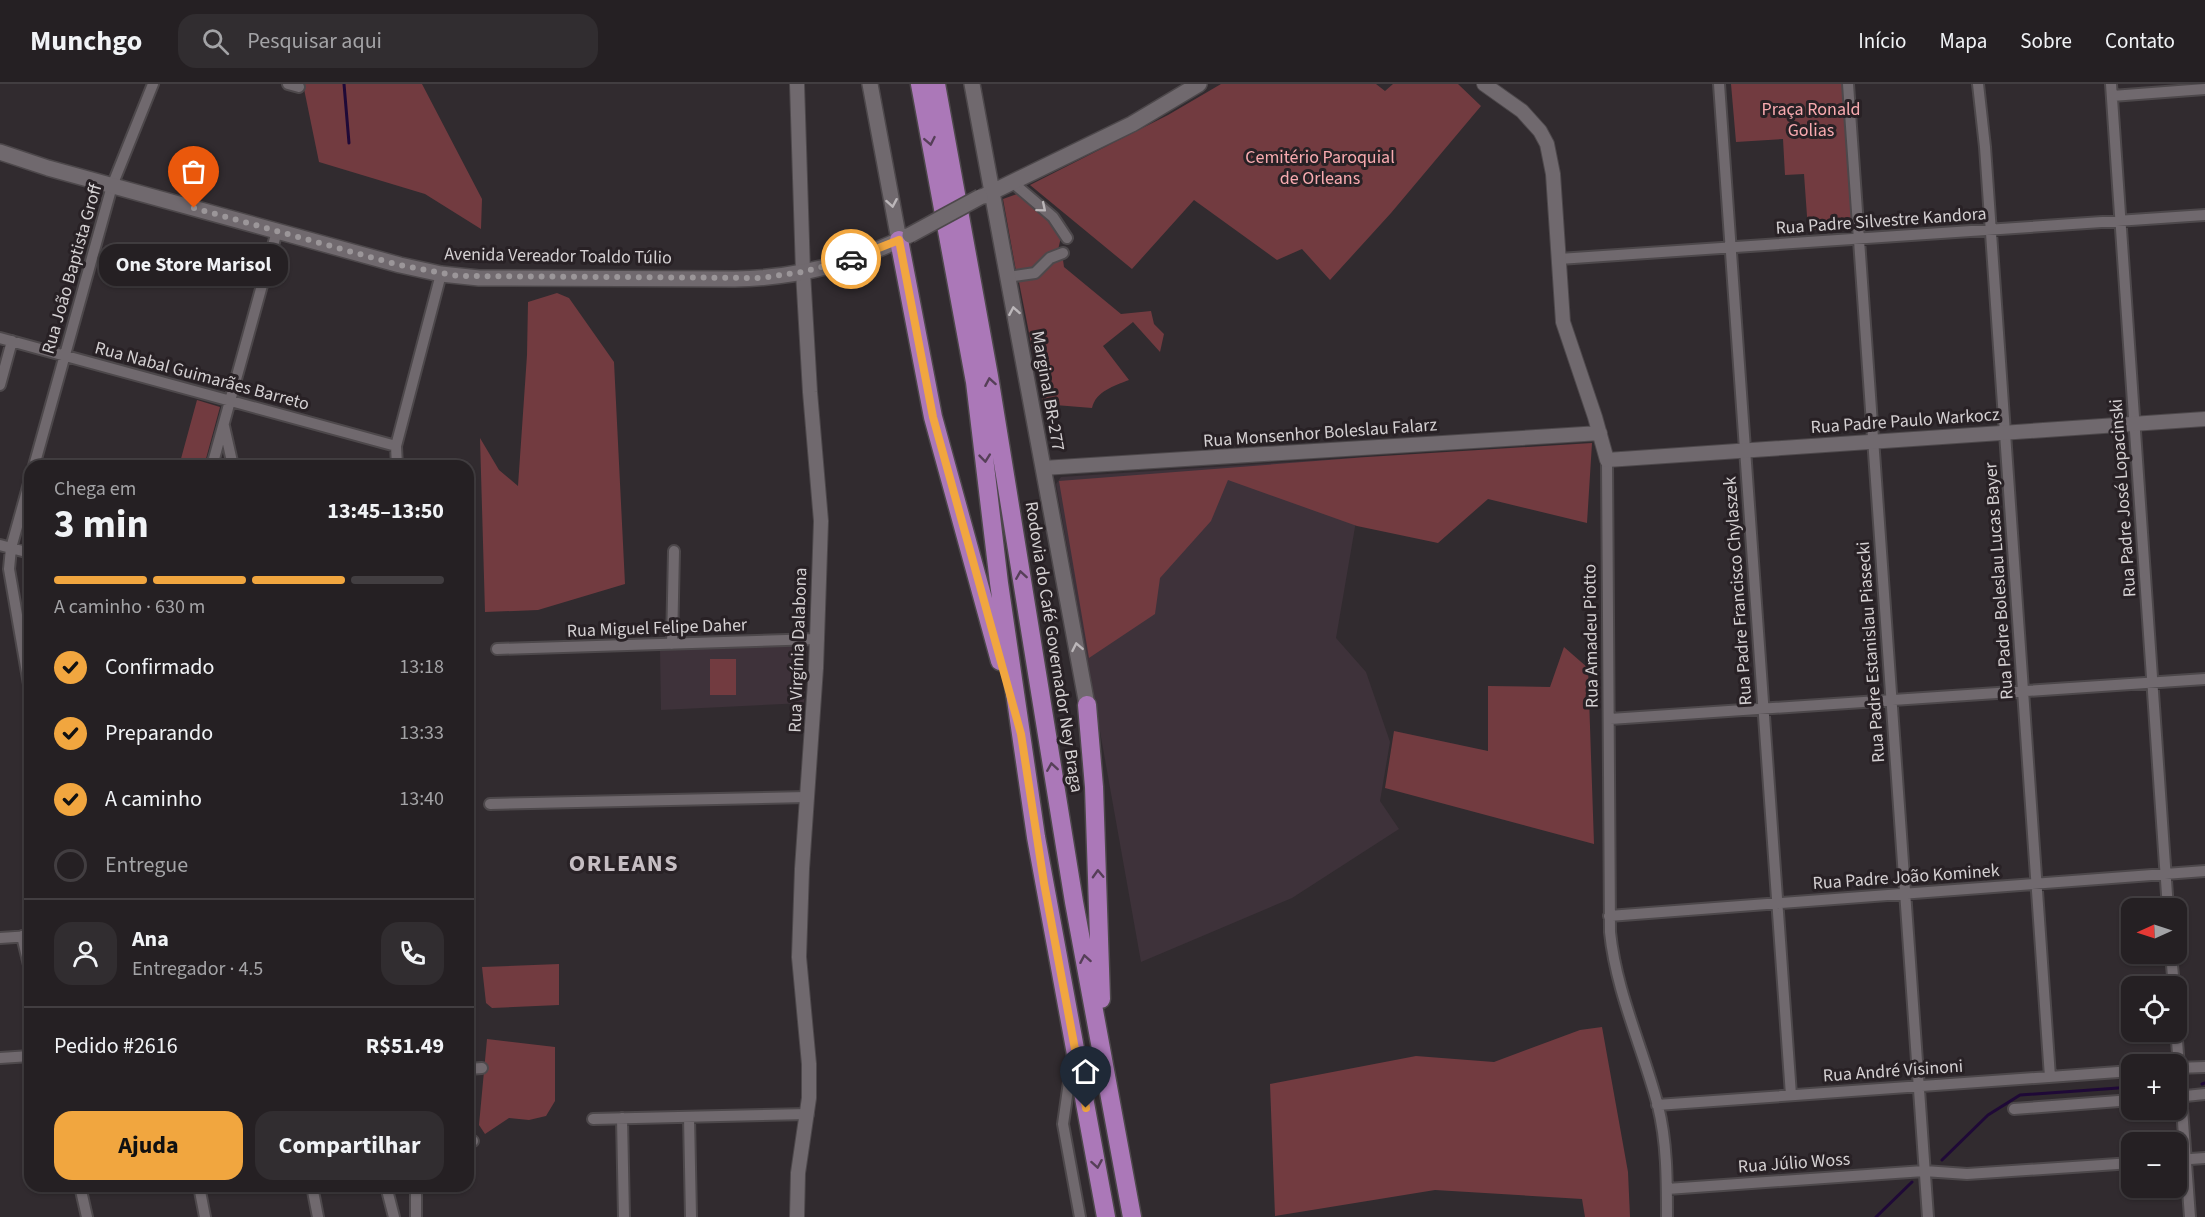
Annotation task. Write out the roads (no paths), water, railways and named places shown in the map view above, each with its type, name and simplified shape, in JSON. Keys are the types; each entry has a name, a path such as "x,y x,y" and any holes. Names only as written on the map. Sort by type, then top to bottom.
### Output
{"highway":[{"path":"920,84 975,382 996,563 1044,883 1106,1217"},
{"name":"Rodovia do Café Governador Ney Braga","path":"936,84 989,376 1074,902 1132,1217"},
{"path":"904,238 933,417 1021,734"},
{"path":"1087,705 1094,787 1102,1058"}],"main road":[{"path":"870,84 904,238"},
{"name":"Marginal BR-277","path":"972,84 986,195 1008,276 1087,705"},
{"name":"Avenida Vereador Toaldo Túlio","path":"0,152 112,186 399,265 441,274 479,278 735,279 772,277 848,260 904,238 1132,124 1199,84"}],"street":[{"name":"Rua João Baptista Groff","path":"36,460 112,186 153,84"},
{"name":"Rua Virgínia Dalabona","path":"797,84 802,272 821,511 818,639 802,869 800,957 810,1078 808,1114 798,1173 797,1217"},
{"name":"Rua Amadeu Piotto","path":"1484,84 1522,111 1540,131 1547,144 1553,174 1563,322 1600,433 1606,460 1610,719 1609,916 1616,969 1657,1105 1663,1137 1667,1217"},
{"name":"Rua Padre Francisco Chylaszek","path":"1719,84 1791,1095"},
{"name":"Rua Padre Estanislau Piasecki","path":"1848,84 1928,1217"},
{"name":"Rua Padre Boleslau Lucas Bayer","path":"1978,84 1985,147 2050,1077"},
{"name":"Rua Padre José Lopacinski","path":"2111,84 2167,898"},
{"path":"2112,96 2205,89"},
{"path":"1012,182 1053,217 1067,238"},
{"name":"Rua Padre Silvestre Kandora","path":"1559,259 2205,215"},
{"path":"214,460 277,231"},
{"path":"1008,276 1035,273 1050,258 1063,253"},
{"path":"397,460 396,446 441,274"},
{"name":"Rua Nabal Guimarães Barreto","path":"0,338 396,446"},
{"path":"0,385 12,341"},
{"name":"Rua Padre Paulo Warkocz","path":"1606,460 2205,419"},
{"path":"224,424 232,460"},
{"name":"Rua Monsenhor Boleslau Falarz","path":"1043,468 1600,433"},
{"path":"24,496 6,546 9,579 24,658"},
{"path":"6,546 24,551"},
{"path":"672,644 674,551"},
{"name":"Rua Miguel Felipe Daher","path":"497,649 818,639"},
{"path":"1610,719 2205,679"},
{"path":"490,804 807,797"},
{"name":"Rua Padre João Kominek","path":"1609,916 2205,871"},
{"path":"0,938 24,936"},
{"path":"1074,1043 1063,1124 1080,1217"},
{"path":"0,1058 24,1056"},
{"path":"2187,1067 2205,1067"},
{"path":"474,1069 482,1068"},
{"name":"Rua André Visinoni","path":"1657,1105 2121,1072"},
{"path":"2187,1096 2205,1094"},
{"path":"2014,1109 2121,1101"},
{"path":"593,1119 808,1114"},
{"path":"689,1117 691,1217"},
{"path":"622,1118 624,1217"},
{"path":"2187,1159 2205,1158"},
{"name":"Rua Júlio Woss","path":"1667,1189 1924,1171 1967,1174 2121,1164"},
{"path":"81,1192 87,1217"},
{"path":"200,1192 206,1217"},
{"path":"313,1192 318,1217"},
{"path":"388,1192 394,1217"},
{"path":"416,1192 416,1217"},
{"path":"2187,1198 2190,1217"}],"waterway":[{"path":"344,84 349,143"},
{"path":"1942,1160 1988,1115 2020,1095 2121,1088"},
{"path":"1876,1217 1912,1182"}],"place":[{"name":"One Store Marisol","path":"194,208"}],"district":[{"name":"ORLEANS","path":"624,863"}],"park label":[{"name":"Praça Ronald Golias","path":"1811,120"},
{"name":"Cemitério Paroquial de Orleans","path":"1320,167"}]}
